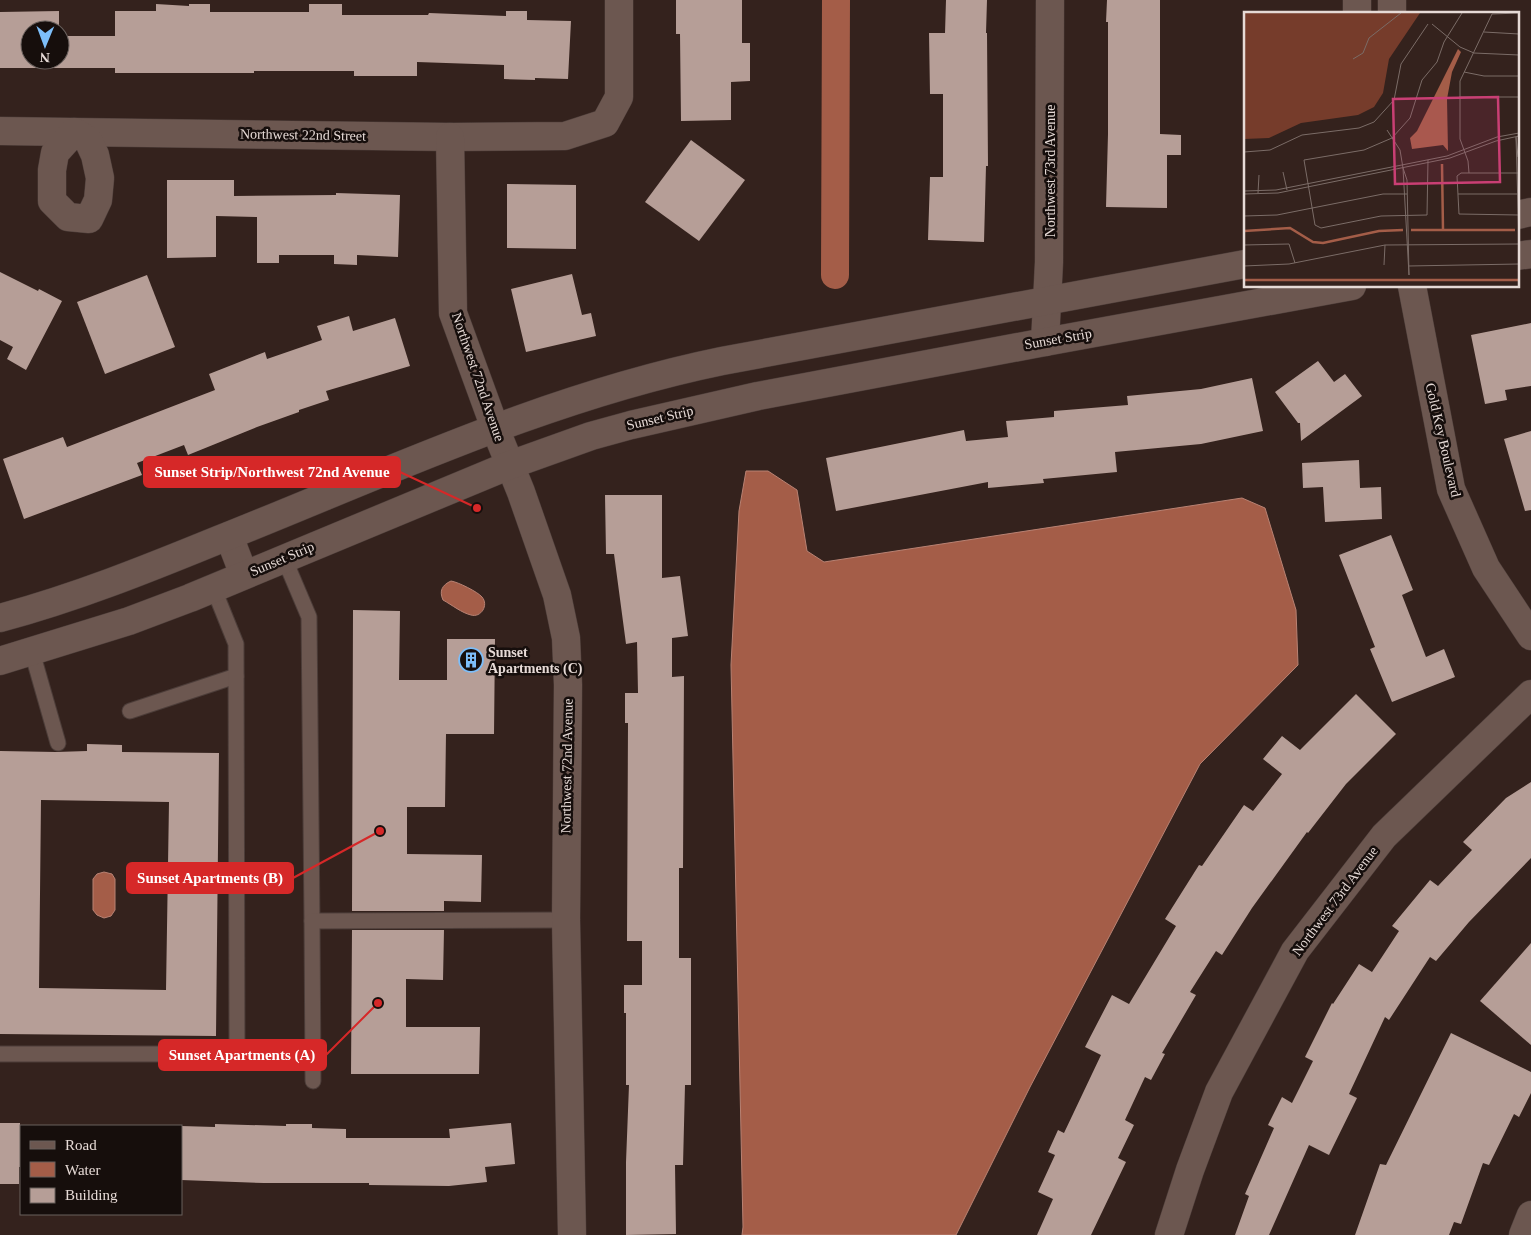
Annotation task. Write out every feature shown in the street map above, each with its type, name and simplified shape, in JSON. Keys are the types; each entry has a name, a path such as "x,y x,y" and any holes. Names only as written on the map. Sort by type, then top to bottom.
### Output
{"street":[{"name":"Northwest 22nd Street","path":"0,131 450,138 565,136 605,123 619,97 619,0"},
{"name":"Northwest 73rd Avenue","path":"1045,342 1049,262 1050,0"},
{"name":"Northwest 72nd Avenue","path":"450,138 453,313 557,595 566,638 568,685 566,920 572,1235"},
{"path":"1518,215 1531,212"},
{"path":"1518,256 1531,254"},
{"path":"0,618 105,584 495,428 600,392 680,369 1244,264"},
{"name":"Sunset Strip","path":"0,661 129,620 190,598 510,466 591,436 658,418 758,396 1341,288"},
{"name":"Gold Key Boulevard","path":"1412,288 1451,489 1486,568 1531,636"},
{"path":"228,536 244,575"},
{"name":"Northwest 73rd Avenue","path":"1169,1235 1190,1170 1219,1092 1295,950 1384,836 1531,694"},
{"path":"1523,1235 1531,1215"}],"lane":[{"path":"284,558 309,617 313,1081"},
{"path":"0,1054 237,1054 236,644 213,587"},
{"path":"32,652 58,743"},
{"path":"130,711 236,676"},
{"path":"312,920 566,920"}],"water":[{"path":"746,471 768,471 797,490 807,551 824,562 1242,498 1265,508 1296,610 1298,665 1200,764 1030,1087 956,1235 742,1235 731,665 739,511"},
{"path":"451,581 468,588 482,597 485,604 481,613 478,615 468,614 443,600 442,589 445,584"},
{"path":"104,872 112,874 115,879 115,910 111,916 104,918 97,915 93,910 93,879 97,874"}],"building":[{"path":"676,0 742,0 742,43 750,43 750,81 731,82 731,120 681,121 680,34 676,34"},
{"path":"946,0 987,0 988,166 986,166 984,242 928,240 930,177 943,177 943,94 930,94 929,33 945,33"},
{"path":"1107,0 1160,0 1160,134 1181,135 1181,155 1167,155 1167,208 1106,207 1108,134"},
{"path":"156,4 189,6 189,4 210,4 210,12 309,12 309,4 342,4 342,15 428,15 429,13 506,16 506,11 527,11 527,20 571,21 568,79 504,79 504,65 417,62 417,76 354,76 354,71 115,73 115,68 70,68 70,36 115,36 115,11 156,11"},
{"path":"59,11 59,20 20,20 20,68 0,68 0,12"},
{"path":"691,140 745,180 699,241 645,202"},
{"path":"167,180 234,180 234,196 336,195 336,193 400,195 398,257 357,255 357,265 334,264 334,255 279,255 279,263 257,263 257,217 216,216 216,257 167,258"},
{"path":"507,184 576,185 576,249 507,248"},
{"path":"0,272 62,301 26,370 7,359 13,347 0,340"},
{"path":"572,274 582,315 591,313 596,336 526,352 511,289"},
{"path":"147,275 175,347 105,374 77,302"},
{"path":"349,316 353,331 395,318 410,366 326,391 329,400 299,410 299,412 188,455 184,445 137,463 142,475 24,519 3,459 63,437 67,447 215,390 209,374 265,352 267,359 322,340 317,326"},
{"path":"1531,323 1531,386 1505,390 1507,400 1485,404 1471,335"},
{"path":"1318,361 1334,382 1345,374 1362,396 1301,441 1300,423 1298,423 1275,392"},
{"path":"1252,378 1263,431 1201,444 1115,452 1117,472 1043,479 1044,483 988,488 988,482 836,511 826,458 964,430 966,441 1008,437 1006,421 1054,417 1054,411 1128,405 1127,396 1201,389"},
{"path":"1531,431 1531,510 1525,511 1504,439"},
{"path":"1359,460 1360,488 1381,487 1382,519 1325,522 1323,487 1303,488 1302,463"},
{"path":"605,495 662,495 662,578 680,576 688,636 672,638 672,677 684,676 683,868 679,868 679,958 691,958 691,1085 685,1085 683,1165 675,1165 676,1234 626,1235 629,1085 626,1085 624,985 642,985 642,941 627,941 628,723 625,723 625,693 638,693 637,642 626,644 614,554 606,554"},
{"path":"1391,535 1413,590 1402,595 1426,657 1444,649 1455,677 1392,702 1370,649 1375,647 1339,555"},
{"path":"353,610 400,611 399,680 447,680 447,639 495,639 494,734 446,734 445,807 407,807 407,854 482,855 481,902 444,901 444,911 352,911"},
{"path":"1356,694 1396,734 1346,784 1307,832 1252,908 1222,955 1216,951 1190,992 1196,995 1162,1053 1165,1054 1151,1080 1145,1077 1125,1120 1134,1125 1118,1158 1126,1162 1091,1235 1037,1235 1053,1199 1038,1192 1055,1155 1048,1152 1058,1130 1064,1133 1101,1055 1085,1047 1112,995 1129,1004 1176,926 1165,919 1199,865 1202,866 1244,805 1253,811 1282,774 1263,759 1282,736 1300,750"},
{"path":"87,744 122,745 122,752 219,753 216,1036 0,1034 0,751 87,751","holes":["41,800 169,802 166,990 39,988"]},
{"path":"1531,782 1531,858 1469,922 1436,961 1430,957 1389,1020 1385,1017 1349,1094 1357,1098 1329,1155 1309,1145 1269,1235 1235,1235 1249,1196 1245,1194 1274,1128 1268,1125 1282,1097 1292,1103 1313,1061 1305,1057 1332,1003 1359,964 1372,972 1399,931 1392,926 1430,880 1438,886 1472,850 1463,842 1506,798"},
{"path":"352,930 444,930 443,980 406,979 406,1027 480,1027 479,1074 351,1074"},
{"path":"1531,943 1531,1045 1480,1001"},
{"path":"1451,1033 1531,1072 1531,1093 1519,1117 1514,1114 1489,1165 1483,1163 1461,1224 1454,1222 1449,1235 1355,1235 1380,1164 1386,1165"},
{"path":"0,1123 20,1123 19,1184 0,1184"},
{"path":"511,1123 515,1164 485,1167 487,1182 449,1186 182,1180 182,1126 215,1127 215,1124 286,1126 286,1124 312,1124 312,1128 346,1129 346,1138 450,1138 449,1129"}],"waterway":[{"path":"835,275 836,0"}],"place":[{"name":"Sunset Strip/Northwest 72nd Avenue","path":"477,508"},
{"name":"Sunset Apartments (C)","path":"471,660"},
{"name":"Sunset Apartments (B)","path":"380,831"},
{"name":"Sunset Apartments (A)","path":"378,1003"}]}
